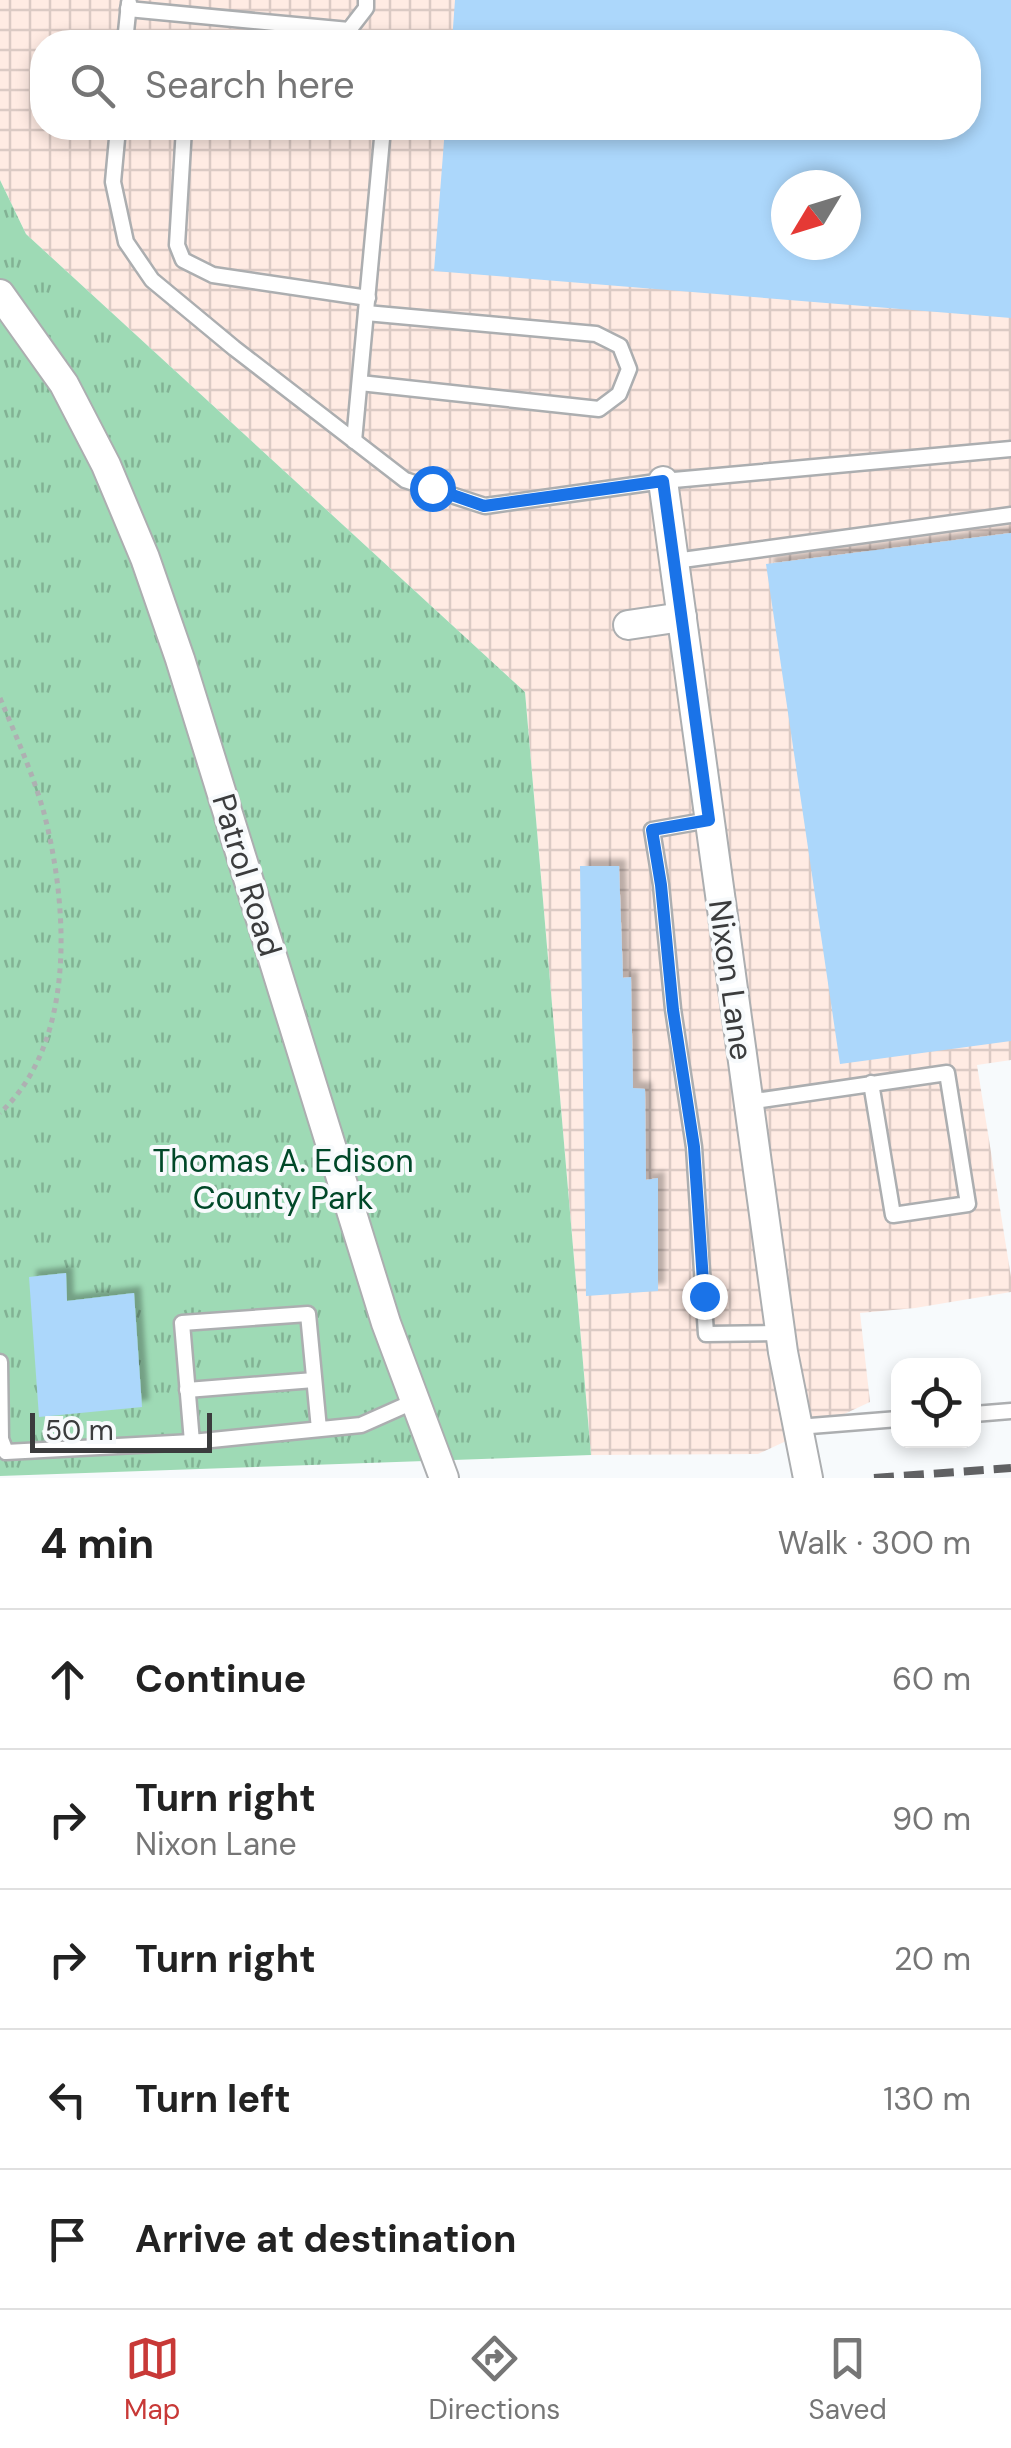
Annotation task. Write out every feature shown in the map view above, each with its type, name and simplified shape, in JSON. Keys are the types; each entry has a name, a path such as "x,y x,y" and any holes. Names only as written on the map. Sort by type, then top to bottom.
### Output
{"street":[{"name":"Patrol Road","path":"0,294 64,384 106,464 145,558 186,678 374,1286 444,1478"},
{"name":"Nixon Lane","path":"663,481 780,1333 808,1478"},
{"path":"628,625 682,617"}],"lane":[{"path":"126,30 129,4 349,30 366,8 366,0"},
{"path":"117,140 113,182 126,242 152,280 405,480 484,506 663,481 1011,449"},
{"path":"183,140 176,244 183,260 213,274 367,305 596,334 620,346 629,369 619,394 599,409 360,383"},
{"path":"354,441 382,140"},
{"path":"674,561 1011,515"},
{"path":"709,820 652,830 694,1147 706,1334 780,1333"},
{"path":"748,1102 871,1083 947,1073 968,1204 892,1215 871,1083"},
{"path":"192,1442 182,1323 308,1314 319,1430"},
{"path":"0,1362 1,1439 6,1452 192,1442 361,1425 415,1401"},
{"path":"187,1390 314,1380"},
{"path":"981,1413 1011,1411"},
{"path":"798,1427 891,1420"}],"path":[{"path":"0,698 43,810 55,862 60,932 57,1001 46,1040 21,1090 0,1112"}],"shaded area":[{"path":"0,0 1011,0 1011,1060 977,1065 1011,1292 860,1313 870,1402 758,1454 591,1455 525,692 26,234 0,180"}],"green space":[{"name":"Thomas A. Edison County Park","path":"0,180 26,234 525,692 591,1455 0,1476"}],"building":[{"path":"455,0 1011,0 1011,318 434,271 444,140 981,140 981,30 453,30"},
{"path":"1011,533 1011,1041 840,1064 766,564"},
{"path":"580,866 619,866 623,978 631,977 633,1088 645,1089 646,1180 658,1178 658,1291 586,1296"},
{"path":"66,1273 67,1301 134,1293 142,1407 39,1417 29,1277"}],"railway":[{"path":"874,1478 1011,1468"}],"route":[{"path":"432,488 484,506 663,481 709,820 652,830 694,1147 704,1296"}]}
